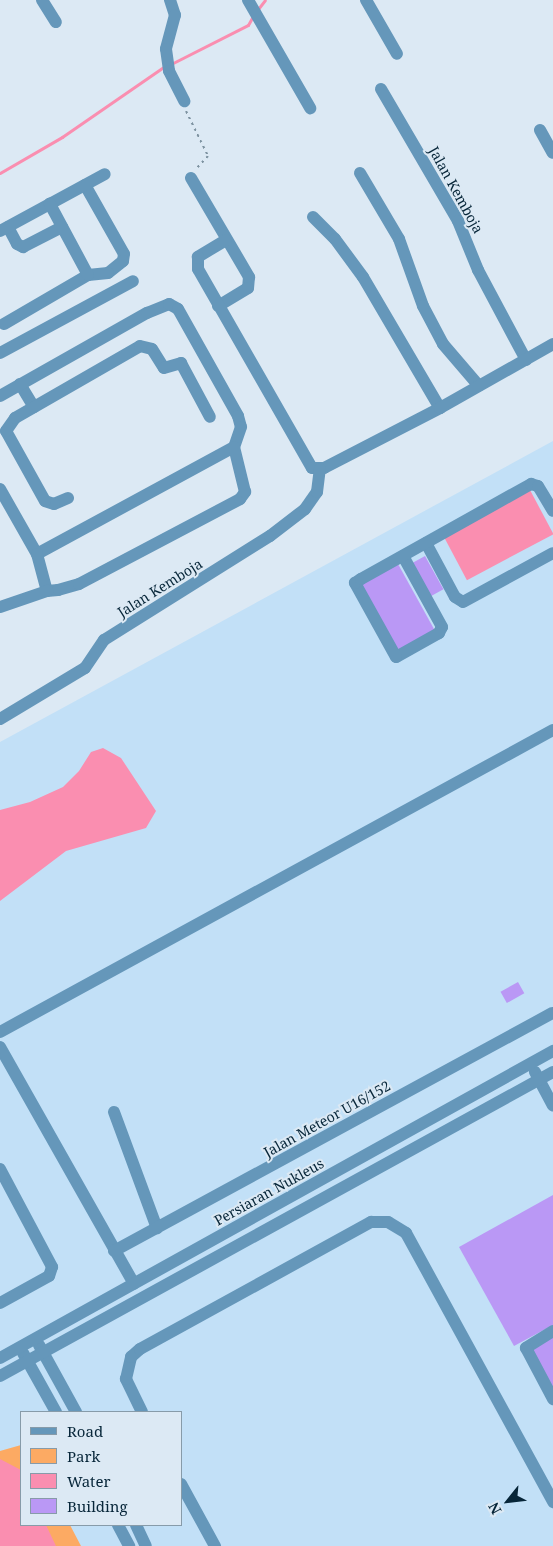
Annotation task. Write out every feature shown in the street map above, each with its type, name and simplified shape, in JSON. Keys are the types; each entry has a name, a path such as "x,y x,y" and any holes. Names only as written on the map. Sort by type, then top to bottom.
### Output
{"street":[{"path":"42,0 56,22"},
{"path":"170,0 175,10 175,23 166,49 169,71 184,101"},
{"path":"366,0 397,54"},
{"path":"251,5 310,108"},
{"name":"Jalan Kemboja","path":"381,89 458,221 478,270 526,360"},
{"path":"540,130 553,153"},
{"path":"62,227 23,247 17,244 4,229 104,174"},
{"path":"360,174 399,239 423,306 443,344 479,386"},
{"path":"191,178 250,283 240,294 218,306"},
{"path":"16,345 2,321 88,276 108,273 116,268 124,254 86,184"},
{"path":"50,204 88,276"},
{"path":"313,217 335,239 363,277 440,408"},
{"path":"226,240 198,257 197,263 218,306 306,462 320,469 440,408 553,344"},
{"path":"0,353 132,281"},
{"path":"0,396 161,306 175,305 238,416 239,438 234,447 37,554"},
{"path":"68,498 54,504 44,501 6,431 15,418 145,346 152,349 164,368 181,363 210,417"},
{"path":"20,384 34,407"},
{"path":"0,607 47,591 79,584 240,499 245,492 234,447"},
{"name":"Jalan Kemboja","path":"0,720 85,668 104,640 254,546 305,509 317,492 320,469"},
{"path":"403,556 442,627 439,633 396,657 355,583 426,543 531,484 538,486 553,510"},
{"path":"0,489 37,554 47,591"},
{"path":"426,543 455,597 463,602 553,553"},
{"path":"0,1032 553,730"},
{"name":"Jalan Meteor U16/152","path":"114,1252 553,1013"},
{"path":"0,1047 114,1252 134,1284"},
{"name":"Persiaran Nukleus","path":"0,1358 553,1051"},
{"path":"530,1063 553,1106"},
{"path":"0,1376 553,1072"},
{"path":"114,1112 157,1228"},
{"path":"0,1169 52,1267 49,1276 0,1303"},
{"path":"142,1411 126,1379 131,1357 140,1349 371,1222 388,1222 406,1233 553,1502"},
{"path":"553,1330 526,1348 553,1400"},
{"path":"36,1339 75,1411"},
{"path":"20,1348 55,1411"},
{"path":"182,1486 215,1546"},
{"path":"119,1526 129,1546"},
{"path":"136,1526 146,1546"}],"path":[{"path":"184,101 208,156 192,171 191,178"}],"shaded area":[{"path":"553,441 553,1546 0,1546 0,742"}],"green space":[{"path":"20,1445 20,1526 71,1526 81,1546 0,1546 0,1451"}],"water":[{"path":"530,490 553,534 467,580 443,536"},
{"path":"103,748 121,758 156,811 146,828 66,851 0,901 0,810 30,802 63,787 79,771 91,752"},
{"path":"0,1459 20,1469 20,1526 46,1526 56,1546 0,1546"}],"building":[{"path":"425,556 443,589 430,597 412,563"},
{"path":"398,564 435,630 396,652 360,585"},
{"path":"518,982 524,993 507,1003 501,992"},
{"path":"553,1195 553,1325 514,1346 459,1247"},
{"path":"553,1335 553,1394 528,1348"}],"waterway":[{"path":"258,9 265,0"},
{"path":"171,64 248,25 253,16"},
{"path":"0,173 62,137 165,66"}]}
